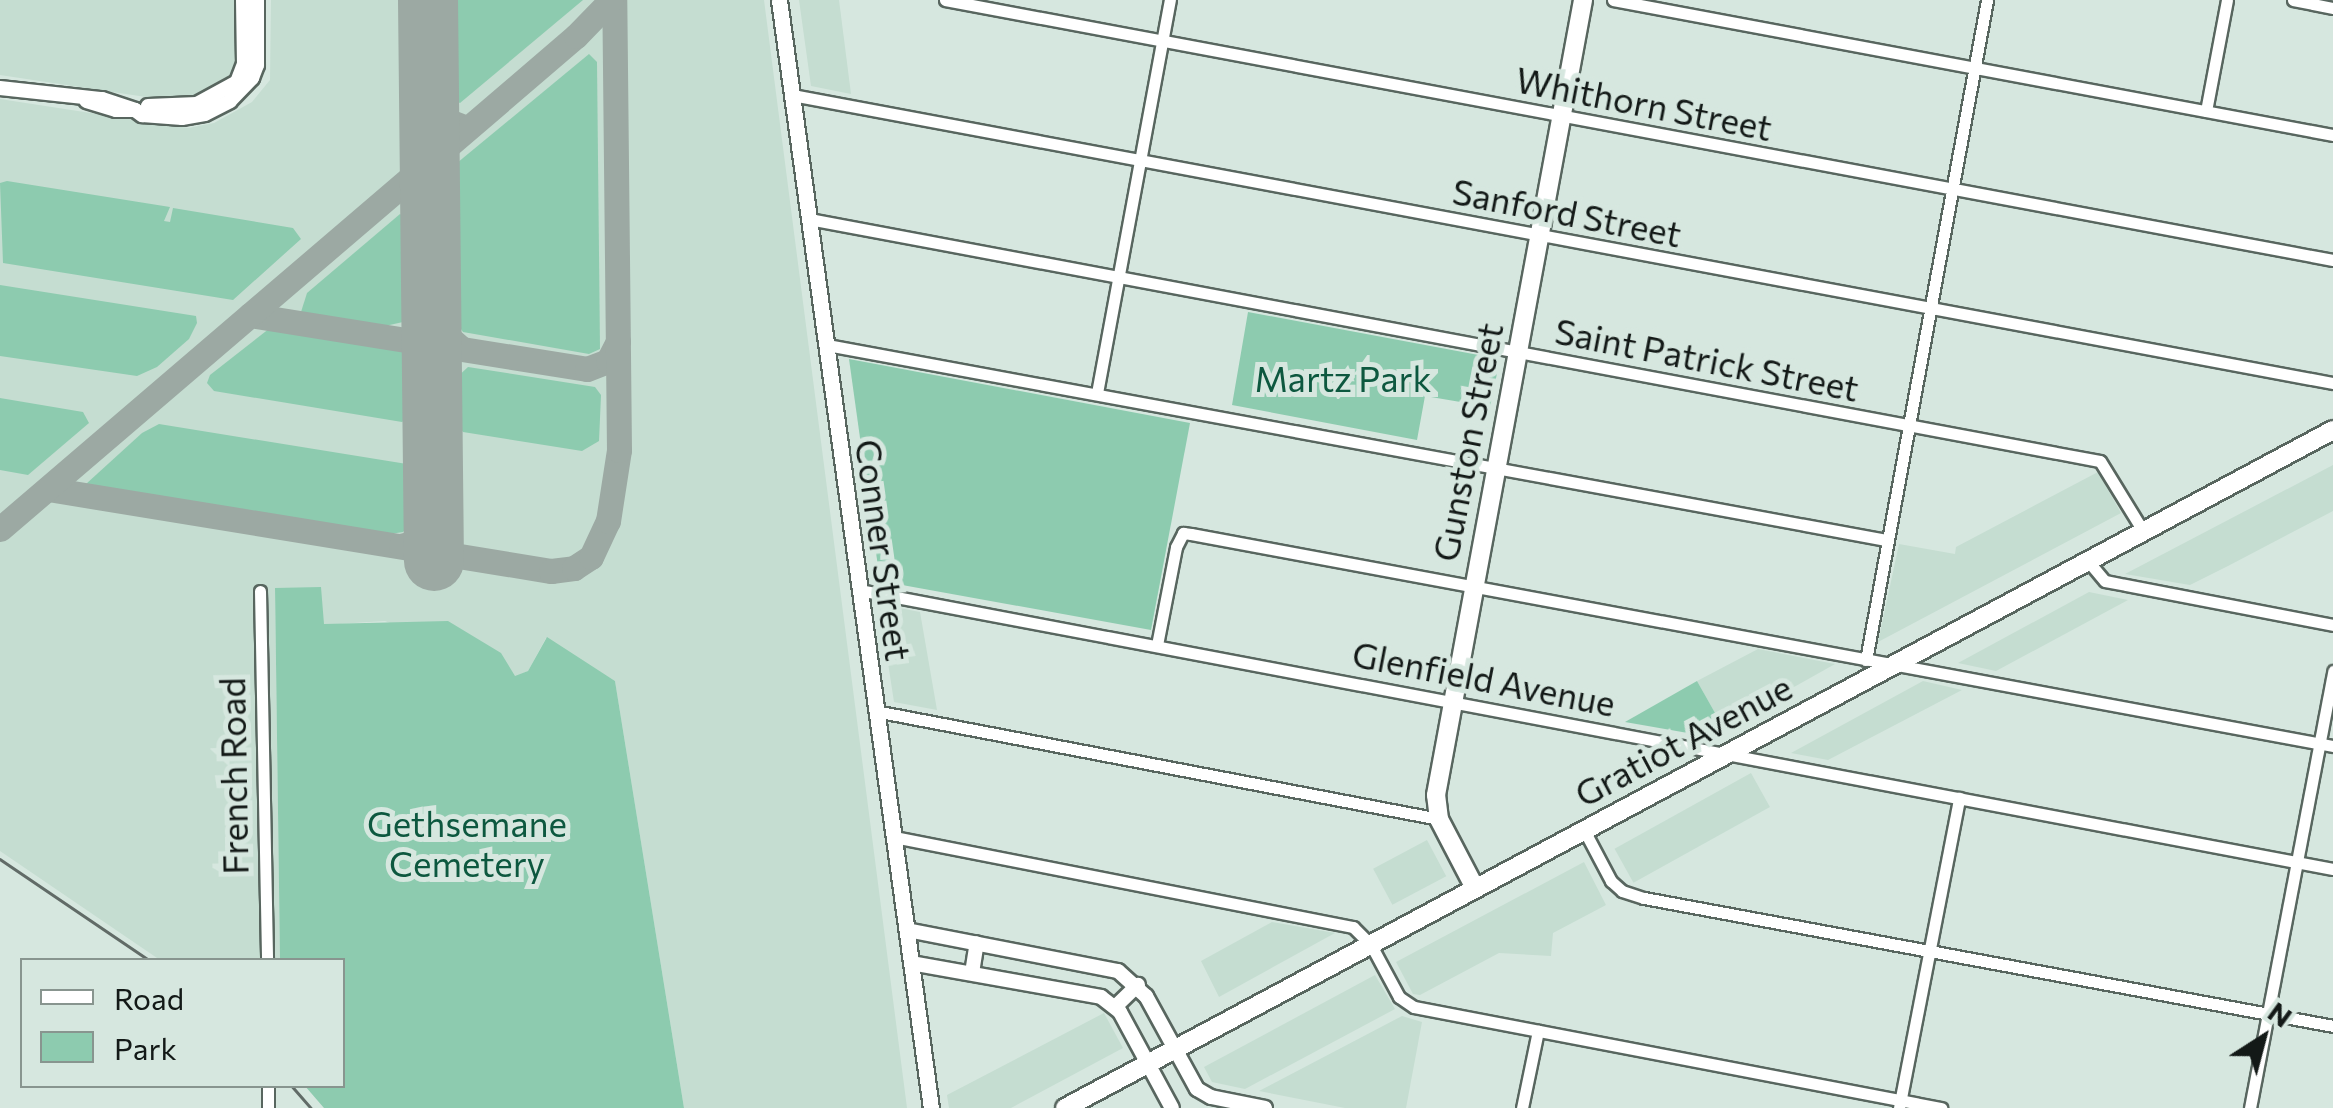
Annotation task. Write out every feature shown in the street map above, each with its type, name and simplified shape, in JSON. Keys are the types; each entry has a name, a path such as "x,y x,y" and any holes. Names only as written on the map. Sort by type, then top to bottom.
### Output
{"main road":[{"name":"Conner Street","path":"779,0 931,1108"},
{"name":"Gunston Street","path":"1475,888 1439,820 1436,795 1583,0"},
{"name":"Gratiot Avenue","path":"1065,1108 2333,430"}],"street":[{"path":"139,112 197,104 232,88 243,73 243,0"},
{"path":"0,88 86,101 102,99 139,112 176,118 205,114 243,90 259,55 257,0"},
{"name":"Whithorn Street","path":"945,0 2333,260"},
{"path":"1097,392 1170,0"},
{"path":"1613,0 2333,135"},
{"path":"1866,660 1987,0"},
{"path":"2206,111 2227,0"},
{"path":"2293,0 2333,8"},
{"name":"Sanford Street","path":"792,95 2332,380"},
{"name":"Saint Patrick Street","path":"809,219 2100,461 2142,531"},
{"path":"827,345 1886,540"},
{"path":"1158,645 1176,546 1183,533 2333,746"},
{"path":"2088,561 2105,581 2333,625"},
{"name":"Glenfield Avenue","path":"859,590 2333,869"},
{"name":"French Road","path":"260,591 267,958"},
{"path":"2250,1108 2333,671"},
{"path":"876,711 1439,820"},
{"path":"1900,1104 1959,798"},
{"path":"1584,830 1611,881 1628,894 2333,1026"},
{"path":"894,838 1354,927 1372,945 1399,996 1410,1006 1900,1104 1941,1108"},
{"path":"907,930 1108,967 1138,985 1203,1094 1265,1108"},
{"path":"972,972 977,943"},
{"path":"911,962 1090,993 1115,1007 1172,1108"},
{"path":"1115,1007 1138,985"},
{"path":"1522,1108 1538,1031"},
{"path":"1194,1108 1203,1094"}],"shaded area":[{"path":"0,0 237,0 238,77 201,99 179,102 0,75"},
{"path":"271,0 764,0 907,1108 684,1108 615,681 546,638 528,671 515,677 385,621 323,625 275,589 280,958 157,958 0,851 0,99 188,128 214,123 252,102 270,80"},
{"path":"799,0 839,0 851,94 811,86"},
{"path":"2333,465 2333,511 2190,585 2125,574"},
{"path":"2098,472 2121,513 1878,642 1899,544 1955,554 1956,547"},
{"path":"2089,592 2128,600 1996,671 1958,663"},
{"path":"879,604 920,612 937,710 894,702"},
{"path":"1758,649 1835,664 1723,727 1697,681"},
{"path":"1923,681 1962,690 1828,760 1791,753"},
{"path":"1751,773 1770,807 1633,883 1615,849"},
{"path":"1427,840 1446,876 1392,905 1373,869"},
{"path":"1584,862 1606,905 1553,933 1551,956 1499,953 1420,995 1413,994 1396,962"},
{"path":"1272,922 1335,933 1219,997 1201,961"},
{"path":"1375,975 1395,1009 1245,1089 1212,1082 1204,1067"},
{"path":"1104,1013 1123,1048 1011,1108 949,1108 947,1095"},
{"path":"1402,1016 1422,1022 1406,1108 1345,1108 1259,1091"}],"green space":[{"path":"448,0 583,0 460,103 449,98"},
{"path":"589,54 597,62 600,349 589,354 463,332 452,316 450,178 457,163"},
{"path":"0,183 170,207 164,221 170,222 173,208 293,228 301,239 233,300 3,263"},
{"path":"400,214 410,221 409,309 403,322 385,326 301,312 307,293"},
{"path":"0,285 196,316 197,323 189,339 157,367 137,376 0,356"},
{"name":"Martz Park","path":"1248,312 1500,359 1490,407 1425,396 1417,440 1232,405"},
{"path":"270,328 402,351 411,365 412,415 402,422 214,391 207,383 210,375"},
{"path":"849,359 1190,423 1151,630 880,581"},
{"path":"468,367 595,387 601,395 599,441 582,451 463,432 453,419 453,381"},
{"path":"0,398 83,412 89,423 28,475 0,470"},
{"path":"159,424 413,465 412,522 403,532 390,534 86,484 142,433"},
{"name":"Gethsemane Cemetery","path":"321,587 324,624 448,621 501,653 515,676 528,671 547,637 615,681 684,1108 324,1108 307,1088 345,1088 345,958 280,958 275,588"},
{"path":"1697,681 1723,727 1705,736 1625,722"}],"taxiway":[{"path":"0,529 576,36 611,0"},
{"path":"48,489 551,571 574,568 591,557 608,521 619,450 614,0"},
{"path":"429,77 438,117 467,128"},
{"path":"433,295 440,330 462,349"},
{"path":"250,315 587,369 608,361 618,341"},
{"path":"401,546 421,541 434,525"}],"runway":[{"path":"428,0 434,561"}],"railway":[{"path":"0,859 146,958"},
{"path":"294,1088 311,1108"}]}
